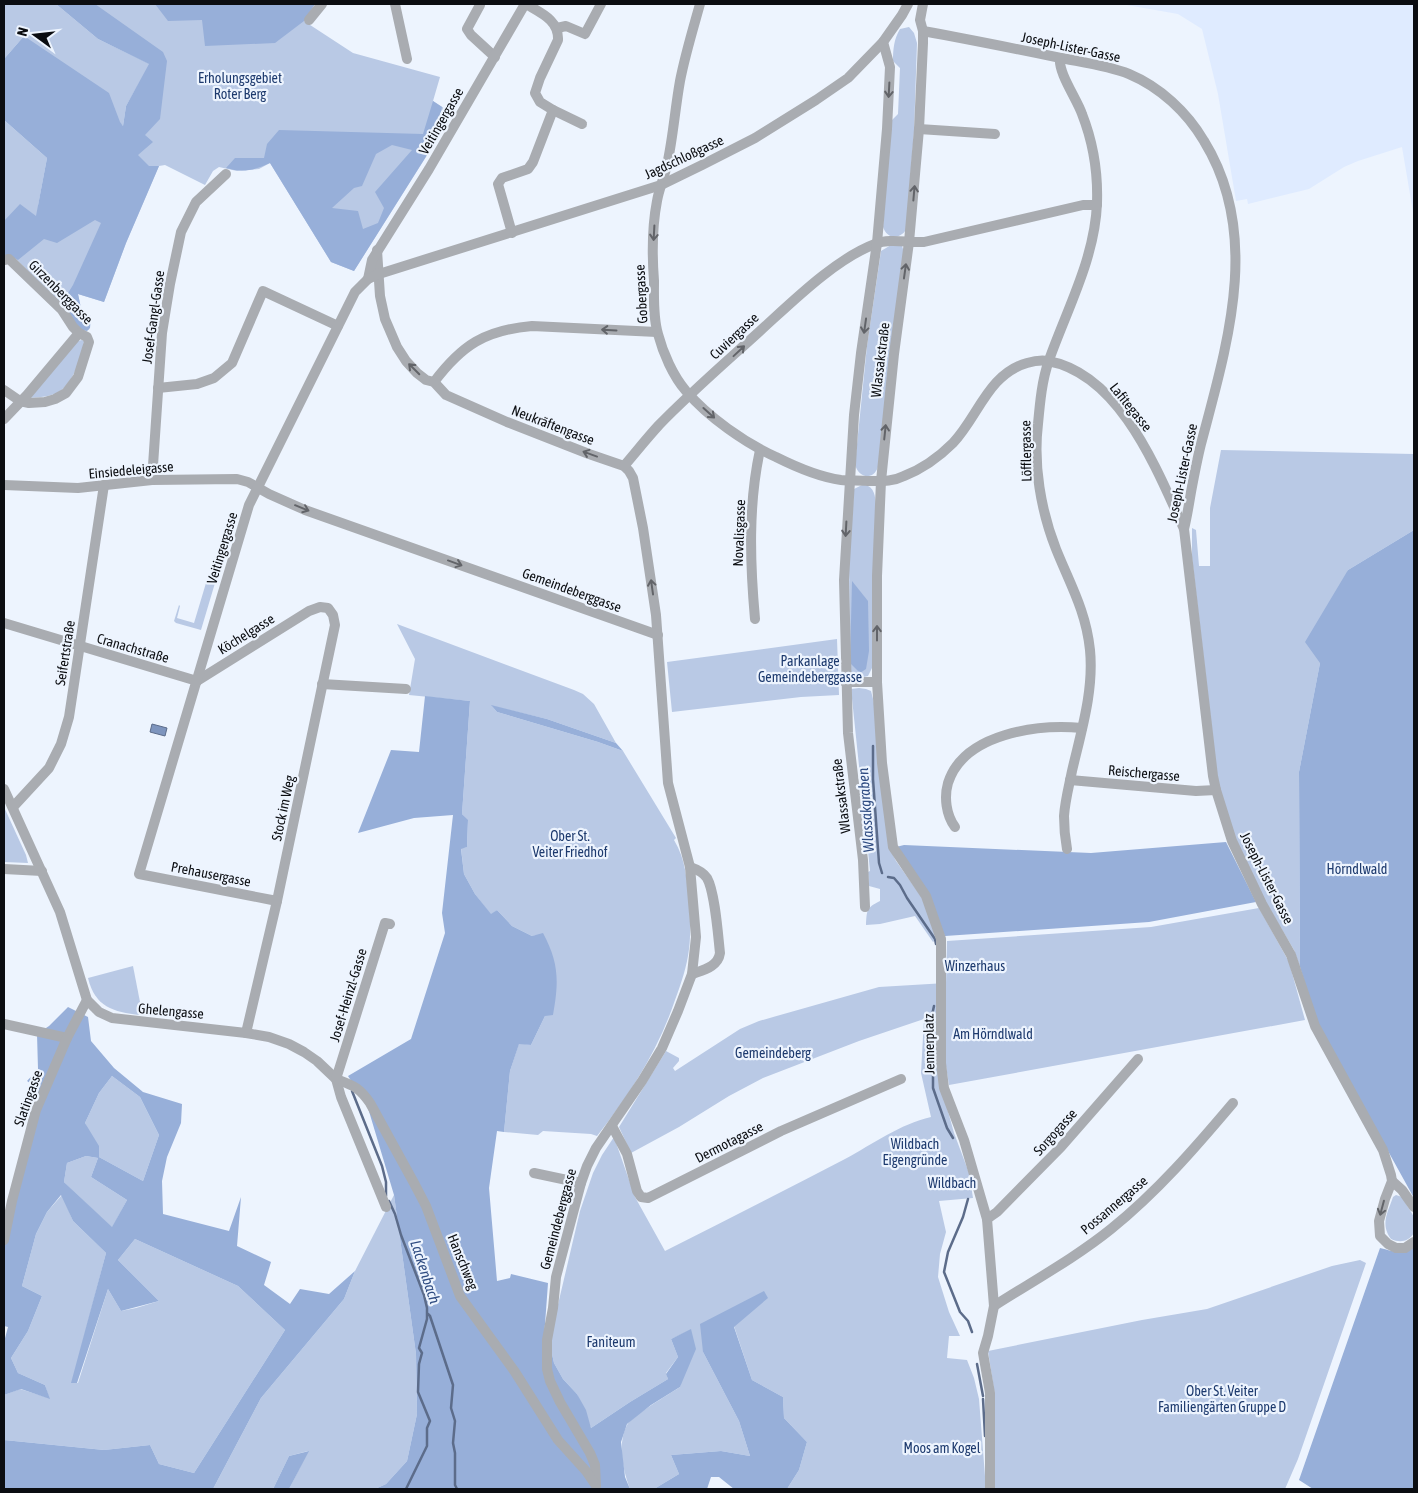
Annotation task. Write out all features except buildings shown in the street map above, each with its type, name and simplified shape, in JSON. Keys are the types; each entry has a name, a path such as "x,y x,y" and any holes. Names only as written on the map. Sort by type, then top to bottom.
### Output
{"street":[{"path":"309,20 322,4"},
{"path":"395,4 407,59"},
{"path":"526,4 548,17 557,28 558,40 540,78 536,93 540,102 582,124"},
{"name":"Veitingergasse","path":"139,874 249,505 355,292 368,279 372,260 377,250 429,169 526,4"},
{"path":"557,28 566,26 585,34 601,4"},
{"name":"Gobergasse","path":"700,4 680,82 667,165 657,200 653,266 657,332 673,371 682,386 690,396 720,422 760,450 791,465 838,480 849,480"},
{"name":"Jagdschloßgasse","path":"368,279 662,185 755,138 852,76 883,42 908,4"},
{"name":"Wlassakstraße","path":"893,847 882,763 877,682 877,576 881,481 894,354 909,242 919,129 923,31 920,20 923,4"},
{"path":"480,5 467,29 495,57"},
{"path":"902,14 920,20"},
{"name":"Joseph-Lister-Gasse","path":"923,31 1101,66 1129,74 1158,91 1173,103 1192,122 1212,152 1232,212 1236,241 1235,290 1229,334 1196,466 1184,529 1216,790 1232,841 1262,904 1291,956 1315,1026 1383,1150 1392,1181 1402,1190 1414,1207"},
{"name":"Wlassakstraße","path":"865,907 863,860 848,733 844,580 849,480 861,353 877,243 887,129 890,67 883,42"},
{"name":"Löfflergasse","path":"1060,58 1060,68 1082,115 1090,139 1095,163 1097,205 1094,231 1086,261 1049,361 1041,392 1037,428 1039,478 1050,534 1074,590 1090,650 1089,688 1064,816 1067,848"},
{"path":"512,233 498,184 502,178 528,169 533,162 553,110"},
{"path":"919,129 996,134"},
{"name":"Josef-Gangl-Gasse","path":"152,480 162,333 170,284 182,232 196,202 226,174"},
{"path":"877,243 894,241 924,242 1083,205 1097,205"},
{"name":"Cuviergasse","path":"624,466 659,425 786,307 857,252 877,243"},
{"path":"377,250 379,274"},
{"name":"Girzenberggasse","path":"6,260 62,310 79,333 86,337 89,342 82,369 66,393 45,402 29,403 20,401"},
{"name":"Neukräftengasse","path":"379,274 381,306 397,347 421,377 434,382 442,392 454,399 507,422 624,466"},
{"path":"158,388 197,384 214,378 232,363 263,290 338,326"},
{"path":"434,382 449,363 466,347 495,332 512,327 532,326 657,332"},
{"path":"4,419 27,395 79,333"},
{"name":"Lafitegasse","path":"881,481 891,481 903,477 932,461 952,444 966,427 981,401 1003,375 1013,368 1033,362 1049,361 1083,376 1109,398 1123,415 1146,449 1184,529"},
{"path":"4,390 20,401"},
{"name":"Novalisgasse","path":"754,618 752,531 754,492 760,450"},
{"path":"624,466 633,478 637,495 658,635"},
{"name":"Einsiedeleigasse","path":"4,485 60,488 152,480 237,479 258,487"},
{"path":"849,480 881,481"},
{"name":"Seifertstraße","path":"12,807 49,768 61,744 69,718 104,485"},
{"name":"Gemeindeberggasse","path":"258,487 305,510 658,635 668,783 690,867 696,937 692,974 662,1048 596,1148 587,1166 558,1269 553,1308 548,1328 546,1358 550,1381 560,1402 590,1452 595,1465 597,1487"},
{"name":"Stock im Weg","path":"246,1033 277,901 335,625 333,615 328,608 320,607 309,611"},
{"name":"Köchelgasse","path":"197,681 309,611"},
{"name":"Cranachstraße","path":"4,623 197,681"},
{"path":"846,682 877,682"},
{"path":"322,684 406,689"},
{"path":"955,827 950,818 946,800 947,787 953,770 964,757 1000,737 1021,731 1048,727 1082,728"},
{"name":"Reischergasse","path":"1070,780 1196,791 1216,790"},
{"path":"4,789 60,912 87,1000"},
{"name":"Jennerplatz","path":"893,847 926,896 942,939 941,1063 944,1088 964,1140 987,1218 994,1306"},
{"path":"690,867 703,873 709,883 716,917 720,953 714,965 692,974"},
{"path":"4,869 42,871"},
{"name":"Prehausergasse","path":"139,874 277,901"},
{"name":"Josef-Heinzl-Gasse","path":"336,1079 385,923 390,924"},
{"name":"Ghelengasse","path":"87,1000 100,1012 112,1018 269,1037 304,1052 336,1079"},
{"name":"Slatingasse","path":"4,1240 8,1201 36,1110 67,1038 87,1000"},
{"path":"4,1024 67,1038"},
{"name":"Sorgogasse","path":"987,1218 997,1212 1061,1147 1138,1058"},
{"name":"Dermotagasse","path":"612,1126 627,1154 637,1191 641,1197 648,1198 782,1131 900,1078"},
{"path":"336,1079 340,1097 386,1207"},
{"name":"Hanschweg","path":"336,1079 362,1091 370,1103 414,1183 429,1215 460,1296 515,1372 558,1440 586,1471 597,1487"},
{"name":"Possannergasse","path":"994,1306 1057,1267 1110,1230 1138,1206 1174,1170 1233,1103"},
{"path":"534,1172 581,1183"},
{"path":"1392,1181 1379,1221 1380,1234 1388,1244 1396,1248 1405,1248 1414,1242"},
{"path":"990,1489 990,1393 983,1353 994,1306"}],"shaded area":[{"path":"1121,4 1414,4 1414,218 1402,147 1344,167 1309,189 1248,204 1247,199 1236,201 1218,94 1202,29 1178,14"},
{"path":"152,724 167,728 165,736 150,732"}],"green space":[{"path":"4,4 56,4 98,39 150,64 126,106 123,126 24,36 4,59"},
{"path":"56,4 95,4 163,52 167,61 160,119 145,135 153,142 138,155 149,166 159,166 126,243 104,302 78,294 82,313 91,316 90,328 87,331 81,330 67,314 68,310 62,303 73,285 101,223 95,220 57,243 44,239 18,260 9,255 4,255 4,221 20,204 36,216 47,158 4,120 4,59 24,36 109,93 123,126 126,106 149,64 98,39"},
{"name":"Erholungsgebiet Roter Berg","path":"73,4 315,4 304,21 353,53 440,77 433,101 453,114 354,271 331,262 270,163 259,169 237,171 219,167 213,171 205,185 165,165 159,166 126,243 104,302 78,294 82,313 91,316 89,330 67,314 68,310 17,260 9,255 4,255 4,120 47,158 38,206 101,207 160,60"},
{"path":"155,4 315,4 304,21 275,43 205,46 202,20 168,21"},
{"path":"909,27 914,33 917,43 914,132 906,230 897,237 893,237 887,234 883,227 891,121 898,114 900,68 893,61 893,52 895,40 900,29"},
{"path":"433,101 442,107 432,147 354,271 331,262 270,163 249,170 226,168 235,158 264,158 267,144 279,130 423,134","holes":["392,145 412,150 375,192 384,208 378,223 363,229 358,211 332,208 354,188 362,186 376,154"]},
{"path":"891,245 902,246 904,252 878,467 873,474 866,476 859,472 855,464 867,346 881,251"},
{"path":"77,341 84,341 80,361 68,383 52,395 27,398"},
{"path":"1221,450 1414,454 1414,530 1348,570 1320,663 1299,772 1300,967 1294,950 1264,899 1234,836 1217,774 1192,558 1192,528 1196,530 1199,566 1210,566 1210,508"},
{"path":"864,484 875,495 876,506 872,668 868,676 860,677 850,671 849,564 854,489"},
{"name":"Hörndlwald","path":"1414,530 1414,1198 1316,1019 1300,967 1299,772 1320,663 1305,642 1348,570"},
{"path":"852,581 868,601 869,651 866,669 860,673 850,663"},
{"path":"206,583 215,583 201,630 176,623 174,621 179,605 177,618 194,623"},
{"name":"Ober St. Veiter Friedhof","path":"397,624 583,694 594,704 616,743 547,719 492,706 497,712 623,751 676,838 674,840 681,855 688,886 690,937 685,968 668,1019 652,1054 632,1088 597,1136 543,1131 538,1135 504,1132 510,1071 519,1043 531,1045 545,1016 539,935 532,936 512,926 497,910 491,915 475,894 464,874 461,848 467,847 468,821 462,814 470,701 409,695 415,659"},
{"name":"Parkanlage Gemeindeberggasse","path":"837,639 839,695 801,697 672,712 667,662"},
{"path":"859,688 871,691 874,703 891,851 925,902 938,938 933,942 915,916 880,924 866,925 868,910 880,901 880,889 869,886 868,851 866,851 863,834 866,833 851,689"},
{"path":"425,696 470,701 462,814 468,820 467,847 461,849 464,874 475,894 491,914 497,910 512,926 532,936 543,933 555,963 557,982 553,1015 545,1016 531,1045 519,1044 510,1071 504,1132 497,1131 489,1188 497,1281 510,1278 511,1274 548,1283 544,1338 550,1345 554,1363 563,1379 577,1394 586,1410 591,1428 668,1379 666,1374 678,1357 671,1339 691,1329 696,1349 680,1387 651,1405 627,1424 621,1442 625,1477 630,1489 375,1489 386,1484 407,1461 417,1414 416,1354 394,1195 368,1108 348,1076 411,1039 445,933 442,913 453,815 414,818 358,833 391,750 419,752"},
{"path":"491,705 547,719 616,743 623,751 497,712"},
{"path":"4,807 26,855 28,863 4,862"},
{"path":"1226,842 1256,902 1149,922 945,936 896,847 904,845 1091,853"},
{"path":"1259,908 1289,962 1305,1020 949,1085 945,1060 941,1086 954,1133 969,1173 973,1198 939,1201 946,1232 940,1254 938,1277 949,1312 960,1336 949,1336 947,1358 967,1360 979,1399 986,1489 787,1489 799,1470 807,1442 784,1418 783,1397 752,1380 734,1326 703,1352 739,1421 750,1456 721,1451 671,1455 679,1474 654,1489 630,1489 622,1457 624,1432 627,1425 636,1416 680,1387 691,1330 671,1339 678,1357 666,1373 668,1379 591,1428 577,1394 563,1379 554,1363 550,1345 580,1211 593,1173 602,1155 614,1137 635,1197 665,1251 845,1159 898,1129 931,1117 921,1073 924,1019 859,1041 763,1078 631,1153 619,1127 666,1051 679,1058 679,1061 673,1068 675,1071 740,1029 759,1021 879,987 946,983 947,941 1151,927"},
{"path":"133,966 140,1002 140,1015 114,1010 100,1002 91,988 88,978"},
{"path":"68,1007 88,1017 91,1041 114,1068 143,1092 182,1104 181,1123 167,1157 162,1181 163,1214 229,1231 241,1197 237,1246 271,1262 264,1285 290,1304 300,1289 329,1294 355,1271 344,1299 261,1398 213,1489 4,1489 4,1440 104,1450 150,1445 159,1464 194,1473 285,1330 238,1286 135,1239 118,1260 159,1301 121,1311 108,1289 77,1383 71,1383 106,1253 73,1221 61,1195 47,1212 36,1234 22,1286 42,1296 28,1331 11,1358 18,1373 45,1385 50,1399 21,1389 4,1395 4,1342 8,1327 4,1326 4,1232 20,1160 39,1089 27,1081 38,1069 37,1034 49,1026","holes":["112,1076 140,1097 159,1135 143,1181 99,1157 99,1146 85,1123 99,1093","86,1156 98,1158 91,1177 127,1200 112,1227 64,1182 67,1163"]},
{"path":"112,1076 140,1097 159,1135 143,1181 99,1157 85,1123 99,1093"},
{"path":"86,1156 98,1158 91,1177 127,1200 112,1228 64,1182 67,1163"},
{"path":"62,1195 73,1221 106,1253 72,1383 78,1383 108,1289 121,1311 159,1301 118,1260 135,1239 238,1286 285,1330 194,1473 159,1464 150,1445 104,1450 4,1440 4,1395 20,1389 49,1398 45,1385 18,1373 11,1358 28,1331 42,1296 22,1286 36,1234 47,1212"},
{"path":"394,1195 416,1354 417,1414 407,1461 386,1484 375,1489 289,1489 308,1451 289,1456 273,1489 213,1489 261,1398 344,1299 355,1271"},
{"path":"1396,1195 1402,1197 1414,1217 1414,1233 1404,1241 1391,1239 1385,1223 1393,1197"},
{"path":"1414,1247 1414,1489 1313,1489 1299,1480 1380,1248 1402,1252"},
{"name":"Ober St. Veiter Familiengärten Gruppe D","path":"1360,1260 1366,1263 1298,1459 1285,1489 994,1489 995,1396 988,1351 1207,1309 1332,1266"},
{"path":"764,1291 768,1298 734,1327 752,1380 783,1397 784,1418 807,1442 799,1470 787,1489 734,1489 719,1477 711,1477 707,1489 654,1489 679,1474 671,1455 721,1451 750,1456 739,1421 703,1352 700,1324"},
{"path":"309,1451 289,1489 273,1489 289,1456"}],"waterway":[{"name":"Wlassakgraben","path":"873,746 873,779 879,863 882,873"},
{"name":"Wlassakgraben","path":"888,877 894,878 900,885 935,939 936,944"},
{"name":"Wlassakgraben","path":"934,1006 927,1037 933,1068 933,1088 947,1128 953,1138"},
{"name":"Lackenbach","path":"352,1091 382,1166 386,1182 386,1196"},
{"name":"Wlassakgraben","path":"968,1199 963,1217 948,1252 944,1272 960,1312 968,1321 972,1332"},
{"name":"Lackenbach","path":"389,1201 424,1295 427,1308 427,1319 419,1348 422,1353 419,1364 418,1392 430,1421 427,1428 427,1446 406,1489"},
{"path":"428,1314 453,1385 451,1408 455,1421 453,1443 455,1453 455,1485 457,1489"},
{"name":"Wlassakgraben","path":"977,1364 983,1396"},
{"name":"Wlassakgraben","path":"983,1399 985,1436"}],"park label":[{"name":"Winzerhaus","path":"975,966"},
{"name":"Am Hörndlwald","path":"993,1034"},
{"name":"Gemeindeberg","path":"773,1053"},
{"name":"Wildbach Eigengründe","path":"915,1152"},
{"name":"Wildbach","path":"952,1183"},
{"name":"Faniteum","path":"611,1342"},
{"name":"Moos am Kogel","path":"942,1448"}]}
